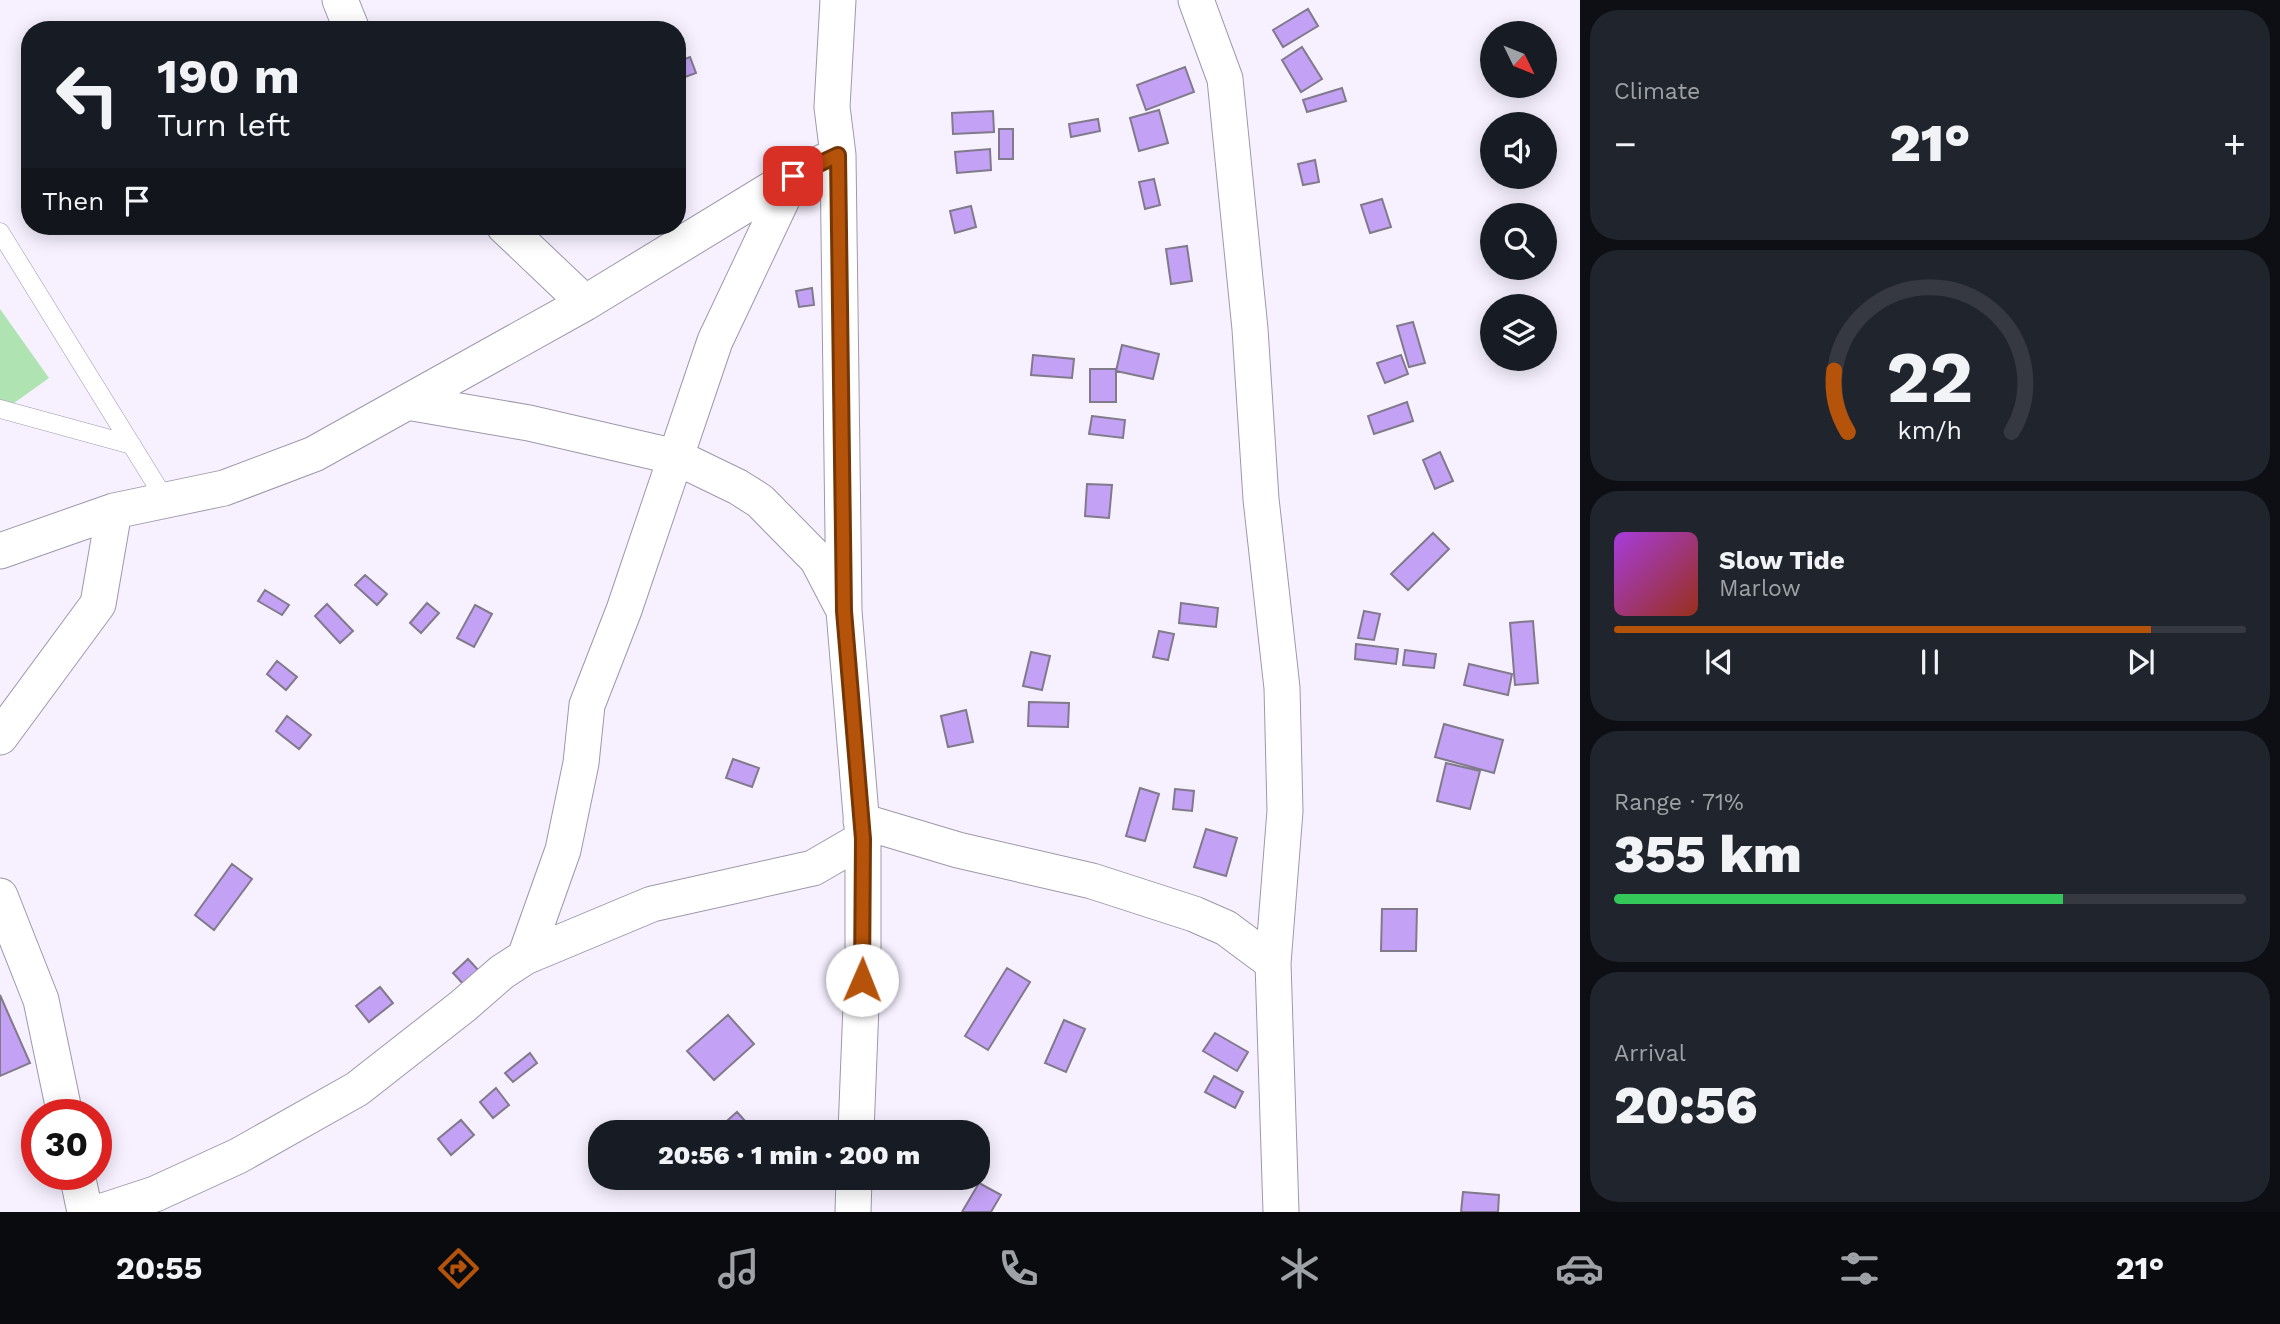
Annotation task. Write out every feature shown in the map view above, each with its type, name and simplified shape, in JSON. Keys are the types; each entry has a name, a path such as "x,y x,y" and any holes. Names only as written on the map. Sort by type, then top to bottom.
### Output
{"street":[{"path":"340,0 348,21"},
{"path":"838,0 832,107 838,155 844,611 862,830 863,955 856,1120"},
{"path":"1196,0 1225,79 1250,329 1261,499 1282,688 1285,811 1273,962 1281,1212"},
{"path":"0,551 114,511 224,488 313,454 585,303 793,176 838,155"},
{"path":"525,957 563,850 580,763 587,705 624,610 715,341 793,176"},
{"path":"513,235 585,303"},
{"path":"407,402 529,423 676,457 738,487 760,501 817,559 844,611"},
{"path":"0,737 98,604 114,511"},
{"path":"862,830 1092,881 1194,914 1226,928 1273,962"},
{"path":"100,1212 155,1194 237,1156 357,1089 502,972 525,957 652,904 813,869 862,830"},
{"path":"0,895 41,1000 62,1099"},
{"path":"80,1190 85,1212"},
{"path":"853,1212 854,1190"}],"lane":[{"path":"0,232 165,499"},
{"path":"0,409 132,445"}],"green space":[{"path":"0,309 49,378 0,413"}],"building":[{"path":"1308,9 1318,26 1283,47 1273,30"},
{"path":"1302,47 1322,79 1301,92 1282,60"},
{"path":"690,57 696,73 686,77 686,59"},
{"path":"1185,67 1194,92 1146,110 1137,85"},
{"path":"1342,88 1346,101 1307,112 1303,100"},
{"path":"1159,110 1168,143 1139,151 1130,118"},
{"path":"993,111 994,132 953,134 952,113"},
{"path":"1098,119 1100,131 1071,137 1069,124"},
{"path":"999,129 1013,129 1013,159 999,159"},
{"path":"990,149 991,170 957,173 955,152"},
{"path":"1315,160 1319,182 1303,185 1298,164"},
{"path":"1154,179 1160,205 1145,209 1139,182"},
{"path":"1382,199 1391,227 1370,233 1361,205"},
{"path":"971,206 976,227 955,233 950,211"},
{"path":"1187,246 1192,281 1171,284 1166,249"},
{"path":"812,288 814,305 799,307 796,291"},
{"path":"1413,322 1425,363 1409,367 1397,326"},
{"path":"1122,345 1159,354 1153,379 1116,371"},
{"path":"1033,355 1074,359 1072,378 1031,375"},
{"path":"1401,355 1408,374 1385,383 1377,363"},
{"path":"1090,369 1116,369 1116,402 1090,402"},
{"path":"1407,402 1413,421 1374,434 1368,416"},
{"path":"1092,416 1125,420 1123,438 1089,434"},
{"path":"1440,452 1453,481 1435,489 1423,460"},
{"path":"1087,484 1112,485 1109,518 1085,516"},
{"path":"1433,533 1449,549 1408,590 1391,574"},
{"path":"365,575 387,594 377,605 355,585"},
{"path":"265,590 289,605 282,615 258,601"},
{"path":"427,603 439,613 421,633 410,623"},
{"path":"1181,603 1218,608 1216,627 1179,623"},
{"path":"327,604 353,631 340,643 315,616"},
{"path":"475,605 492,614 474,647 457,638"},
{"path":"1364,611 1380,614 1374,640 1358,638"},
{"path":"1533,621 1538,683 1515,685 1510,623"},
{"path":"1159,631 1174,634 1168,660 1153,657"},
{"path":"1356,644 1398,649 1396,664 1355,659"},
{"path":"1405,650 1436,654 1434,668 1403,665"},
{"path":"1031,652 1050,656 1042,690 1023,686"},
{"path":"277,661 297,677 286,690 267,674"},
{"path":"1469,664 1512,674 1508,695 1464,685"},
{"path":"1029,702 1069,703 1068,727 1028,726"},
{"path":"966,710 973,742 948,747 941,716"},
{"path":"287,716 311,735 299,749 276,731"},
{"path":"1444,724 1503,740 1494,773 1435,757"},
{"path":"733,759 759,768 752,787 726,778"},
{"path":"1446,763 1480,771 1470,809 1437,801"},
{"path":"1140,788 1159,794 1145,841 1126,836"},
{"path":"1175,789 1194,791 1192,811 1173,809"},
{"path":"1206,829 1237,838 1226,876 1194,867"},
{"path":"232,864 252,879 214,930 195,915"},
{"path":"1382,909 1417,909 1416,951 1381,951"},
{"path":"468,959 480,972 465,986 453,973"},
{"path":"1007,968 1030,982 988,1050 965,1036"},
{"path":"380,987 393,1003 369,1022 356,1006"},
{"path":"0,995 30,1063 0,1076"},
{"path":"728,1015 754,1044 714,1080 687,1051"},
{"path":"1064,1020 1085,1029 1066,1072 1045,1063"},
{"path":"1215,1033 1248,1052 1237,1071 1203,1051"},
{"path":"530,1053 537,1063 513,1082 505,1073"},
{"path":"1214,1076 1243,1092 1235,1108 1205,1092"},
{"path":"496,1088 509,1105 493,1118 480,1102"},
{"path":"737,1112 744,1120 728,1120"},
{"path":"461,1120 474,1135 451,1155 438,1139"},
{"path":"990,1189 1001,1195 991,1212 962,1212 975,1190"},
{"path":"1463,1192 1499,1195 1498,1212 1461,1212"}],"route":[{"path":"793,176 838,155 844,611 863,839 862,980"}]}
